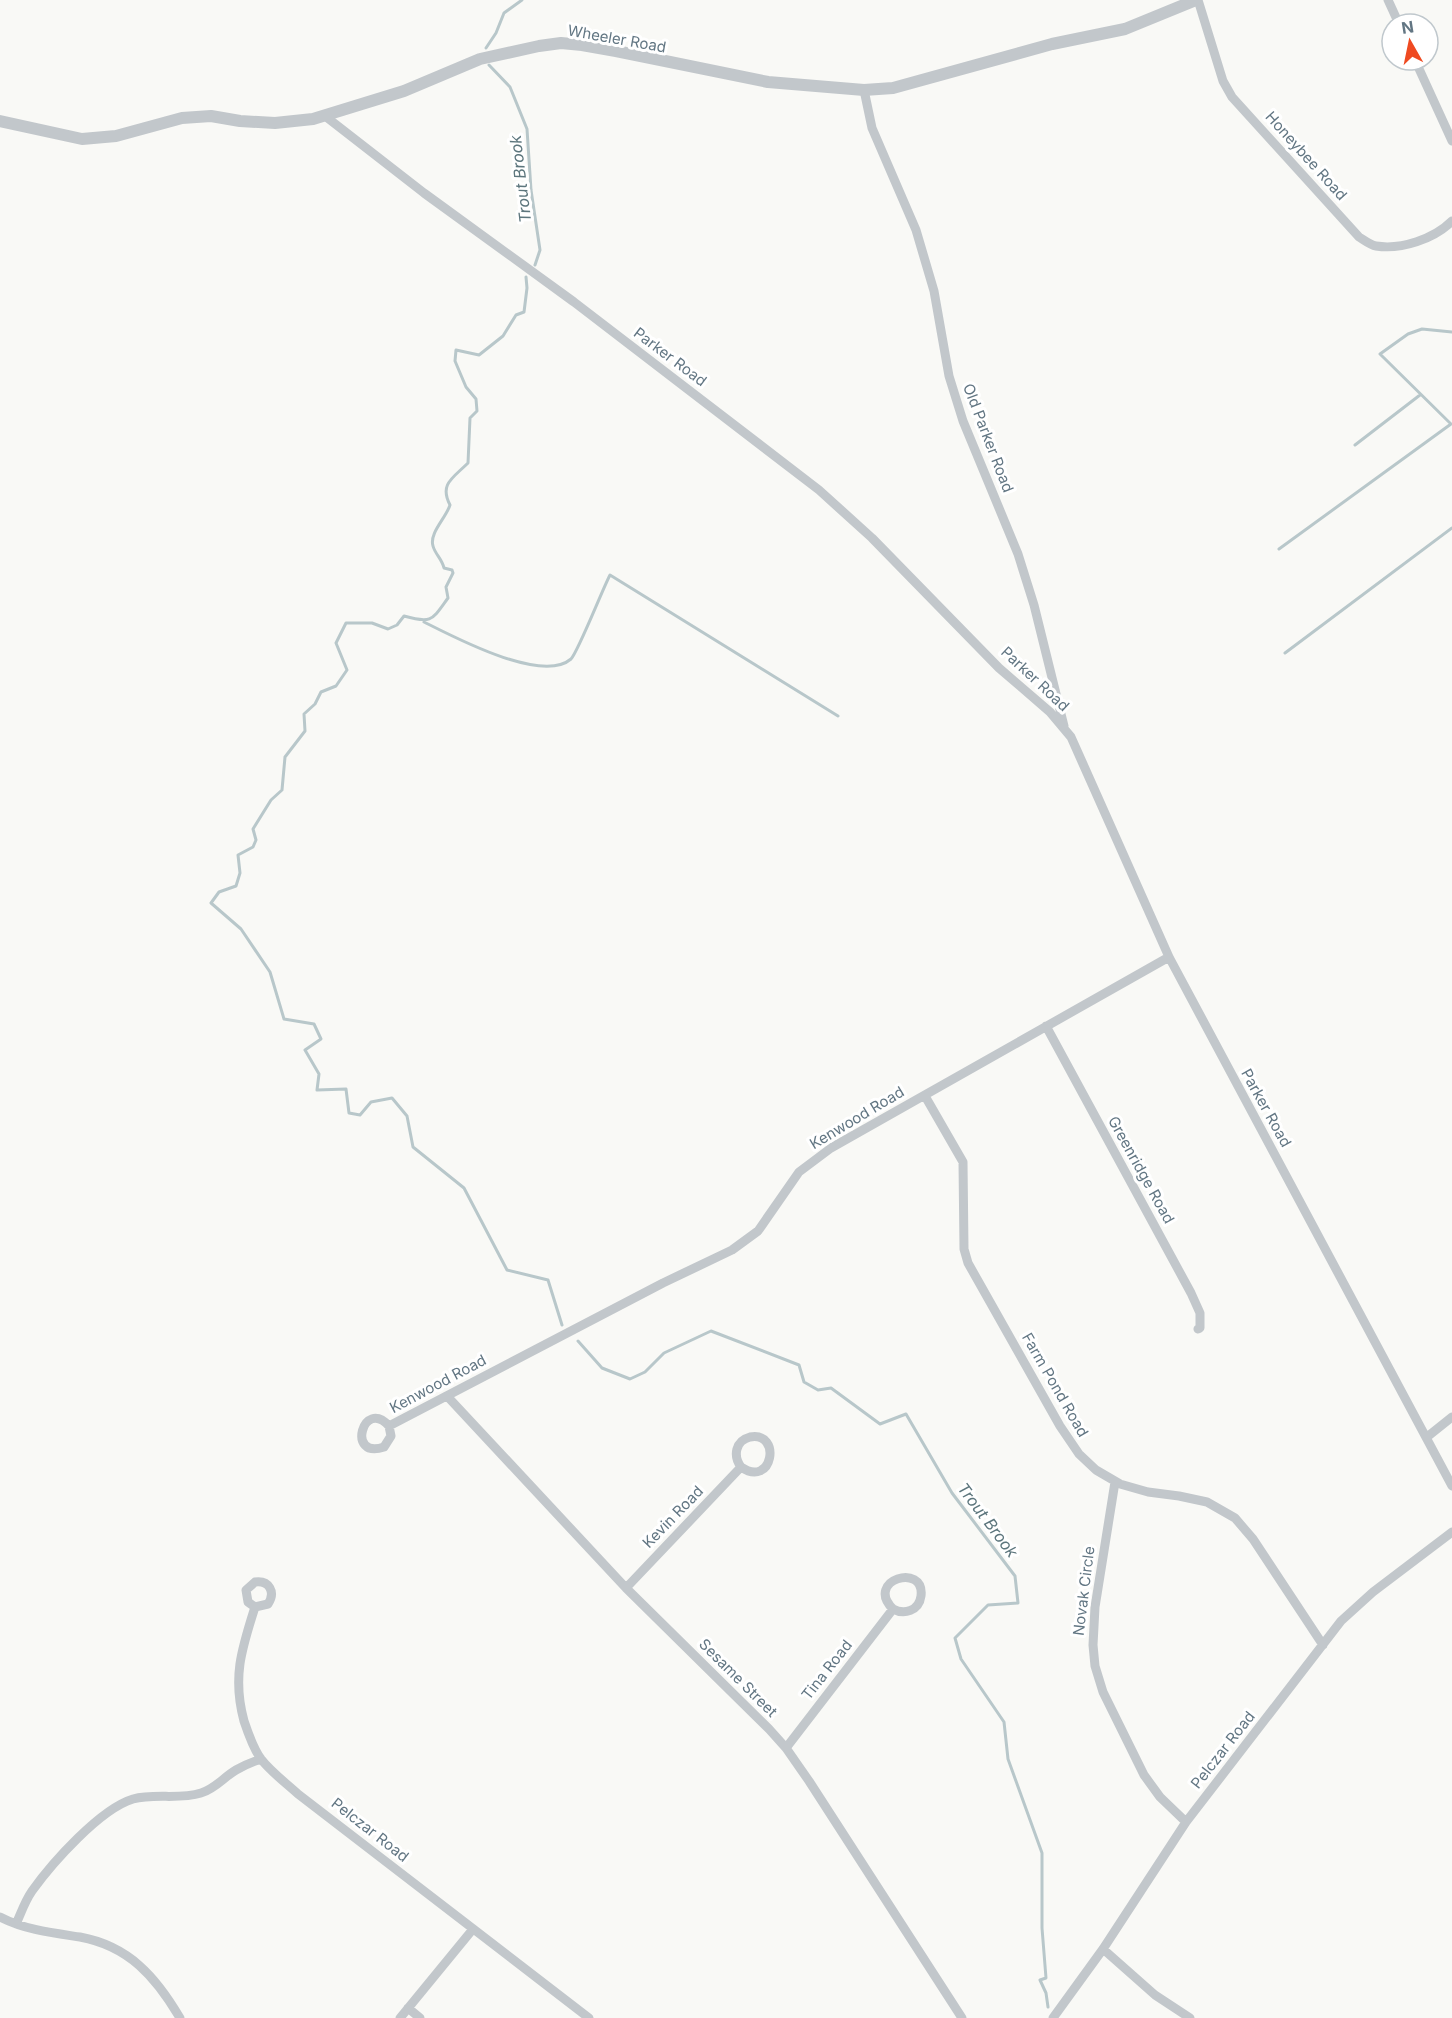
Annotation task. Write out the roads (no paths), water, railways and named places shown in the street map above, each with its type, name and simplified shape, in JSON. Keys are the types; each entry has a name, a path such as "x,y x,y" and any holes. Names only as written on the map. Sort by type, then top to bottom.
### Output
{"street":[{"name":"Wheeler Road","path":"0,121 82,139 116,136 182,118 212,116 274,123 325,116 404,91 480,59 539,46 561,44 604,49 768,82 864,90 893,88 1052,44 1125,29 1197,0"},
{"name":"Honeybee Road","path":"1197,0 1223,81 1232,98 1359,237 1374,246 1397,246 1426,238 1452,222"},
{"path":"1420,72 1452,141"},
{"name":"Old Parker Road","path":"864,90 872,128 916,230 934,291 950,376 963,421 1018,554 1034,605 1064,729"},
{"name":"Parker Road","path":"325,116 424,193 574,302 819,490 872,538 999,668 1050,712 1071,737 1169,957 1452,1486"},
{"name":"Kenwood Road","path":"389,1426 663,1283 732,1250 758,1231 799,1172 831,1148 1169,957"},
{"name":"Greenridge Road","path":"1046,1026 1191,1293 1200,1313 1200,1328 1198,1329"},
{"name":"Farm Pond Road","path":"925,1096 963,1162 964,1249 968,1263 1072,1445 1096,1470 1115,1482 1148,1492 1207,1502 1235,1518 1253,1539 1323,1646"},
{"name":"Sesame Street","path":"447,1396 626,1588 786,1748 962,2018"},
{"path":"1427,1437 1452,1417"},
{"name":"Kevin Road","path":"626,1588 741,1467"},
{"name":"Novak Circle","path":"1115,1482 1095,1607 1093,1636 1095,1666 1103,1692 1144,1774 1160,1797 1186,1822"},
{"name":"Pelczar Road","path":"1053,2018 1103,1949 1186,1822 1350,1612 1452,1532"},
{"name":"Pelczar Road","path":"255,1607 243,1644 237,1676 246,1728 261,1759 298,1794 589,2018"},
{"name":"Tina Road","path":"786,1748 893,1609"},
{"path":"16,1924 40,1881 83,1834 113,1807 144,1797 204,1793 235,1771 261,1759"},
{"path":"0,1917 44,1932 94,1940 127,1956 160,1986 180,2018"},
{"path":"400,2018 473,1929"},
{"path":"1103,1949 1155,1995 1190,2018"},
{"path":"408,2008 420,2018"}],"waterway":[{"name":"Trout Brook","path":"486,48 496,33 504,13 522,0"},
{"name":"Trout Brook","path":"489,65 510,87 527,129 531,190 540,250 535,265"},
{"name":"Trout Brook","path":"526,277 524,312 516,315 503,336 479,355 456,350 455,361 466,387 476,399 477,411 470,418 468,463 447,486 446,492 450,505 432,541 444,568 452,570 453,573 446,587 448,598 438,611 426,620 404,616 397,625 388,629 372,623 346,623 336,643 347,670 336,686 321,692 315,704 304,714 305,731 285,757 282,790 271,800 253,829 256,840 253,847 238,855 240,873 236,886 219,892 211,903 241,929 270,972 284,1019 314,1024 321,1039 305,1050 319,1074 317,1090 346,1089 349,1113 360,1115 371,1102 392,1098 407,1116 413,1147 464,1188 507,1270 548,1280 562,1325"},
{"path":"1451,424 1380,354 1408,334 1422,329 1452,332"},
{"path":"1355,445 1420,395"},
{"path":"1279,549 1451,424"},
{"path":"1285,653 1452,528"},
{"path":"424,622 498,656 540,666 558,665 571,659 574,654 610,575 838,716"},
{"name":"Trout Brook","path":"578,1341 602,1368 630,1379 645,1372 664,1353 711,1331 799,1365 804,1382 818,1390 831,1388 880,1424 906,1414 952,1493 1015,1576 1018,1603 988,1605 955,1638 961,1659 1004,1722 1008,1759 1042,1853 1042,1928 1046,1978 1040,1980 1046,1993 1048,2007"}]}
